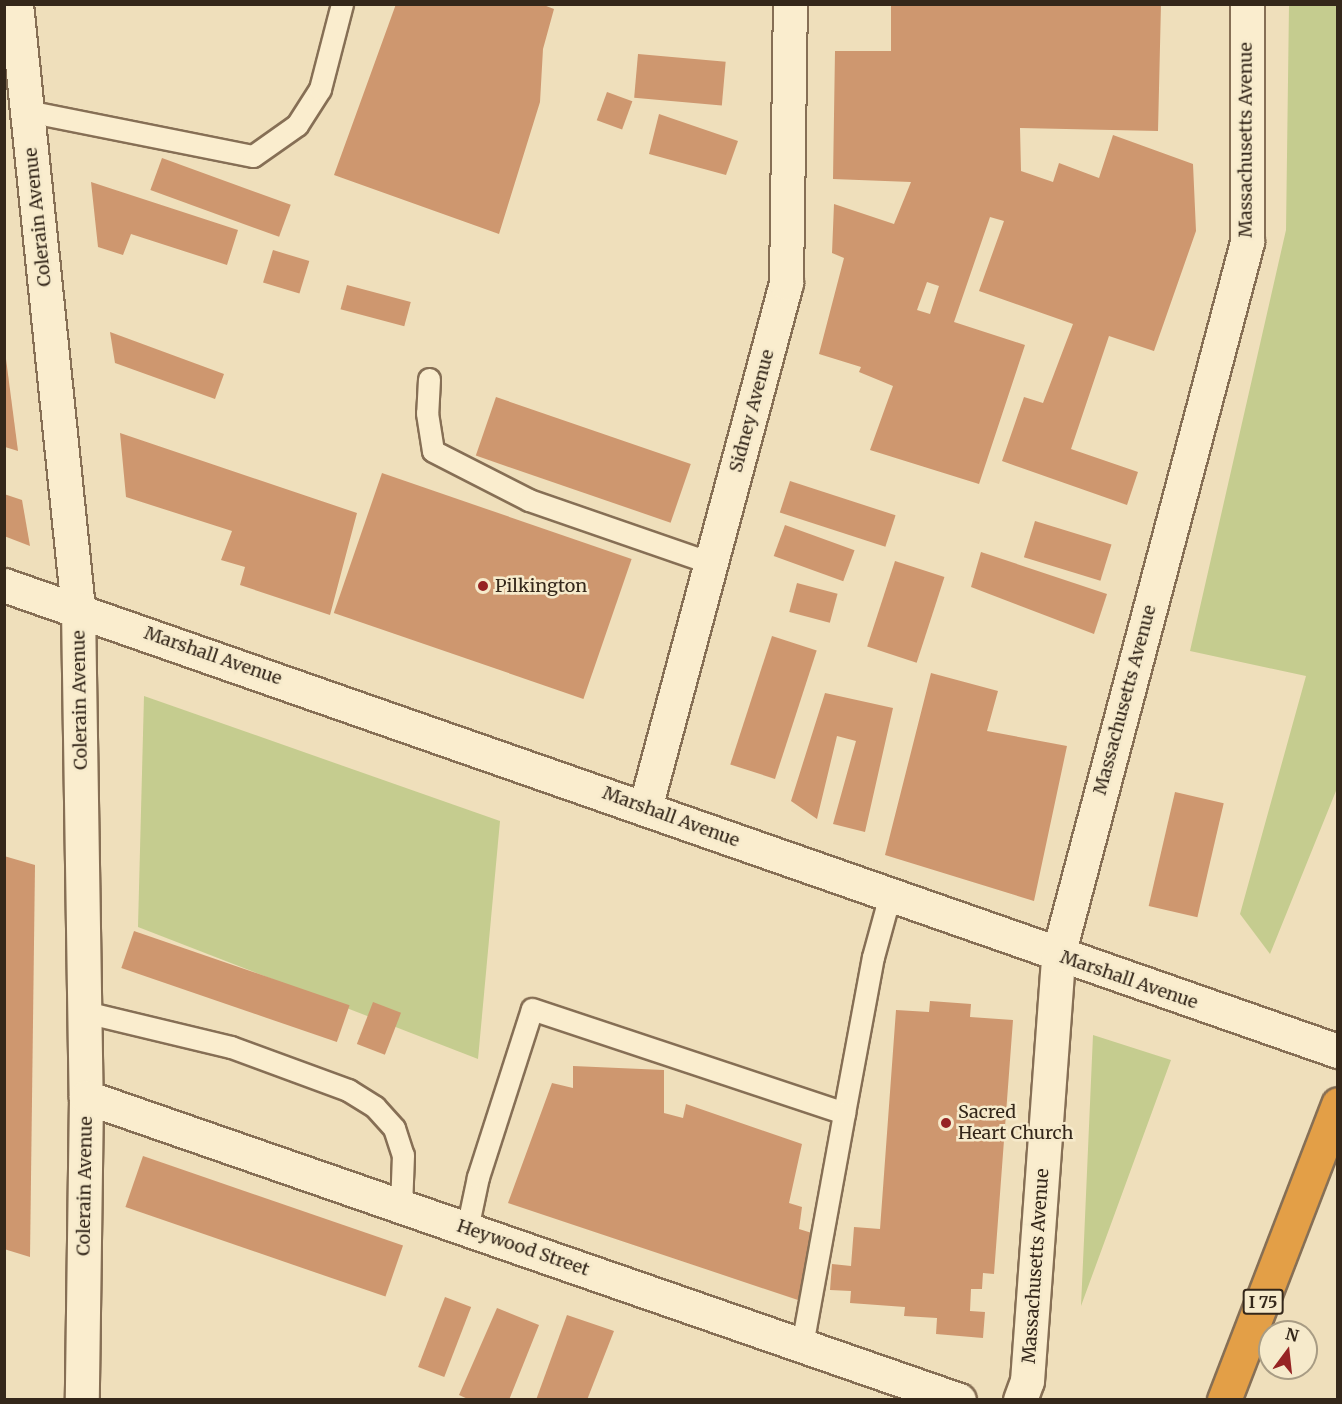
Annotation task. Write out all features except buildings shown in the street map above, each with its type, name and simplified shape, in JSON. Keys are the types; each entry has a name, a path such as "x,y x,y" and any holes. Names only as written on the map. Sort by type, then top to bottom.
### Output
{"highway":[{"name":"I 75","path":"1224,1400 1302,1203 1338,1104"}],"street":[{"name":"Colerain Avenue","path":"16,4 78,609 86,1097 82,1400"},
{"name":"Sidney Avenue","path":"645,808 786,284 790,4"},
{"name":"Massachusetts Avenue","path":"1020,1400 1027,1381 1058,955 1247,242 1246,4"},
{"name":"Marshall Avenue","path":"4,585 1338,1051"},
{"name":"Heywood Street","path":"86,1097 959,1400"}],"lane":[{"path":"27,111 253,156 297,125 320,89 342,4"},
{"path":"429,379 427,412 434,451 530,500 711,563"},
{"path":"802,1345 873,957 890,895"},
{"path":"467,1229 477,1178 532,1009 844,1113"},
{"path":"85,1012 231,1047 348,1090 375,1107 394,1128 403,1155 401,1206"}],"green space":[{"path":"1289,5 1337,5 1338,786 1270,954 1240,914 1306,676 1190,651 1286,230"},
{"path":"144,696 500,821 478,1059 138,927"},
{"path":"1093,1035 1171,1060 1081,1306 1084,1240"}],"place":[{"name":"Pilkington","path":"483,586"},
{"name":"Sacred Heart Church","path":"946,1123"}]}
